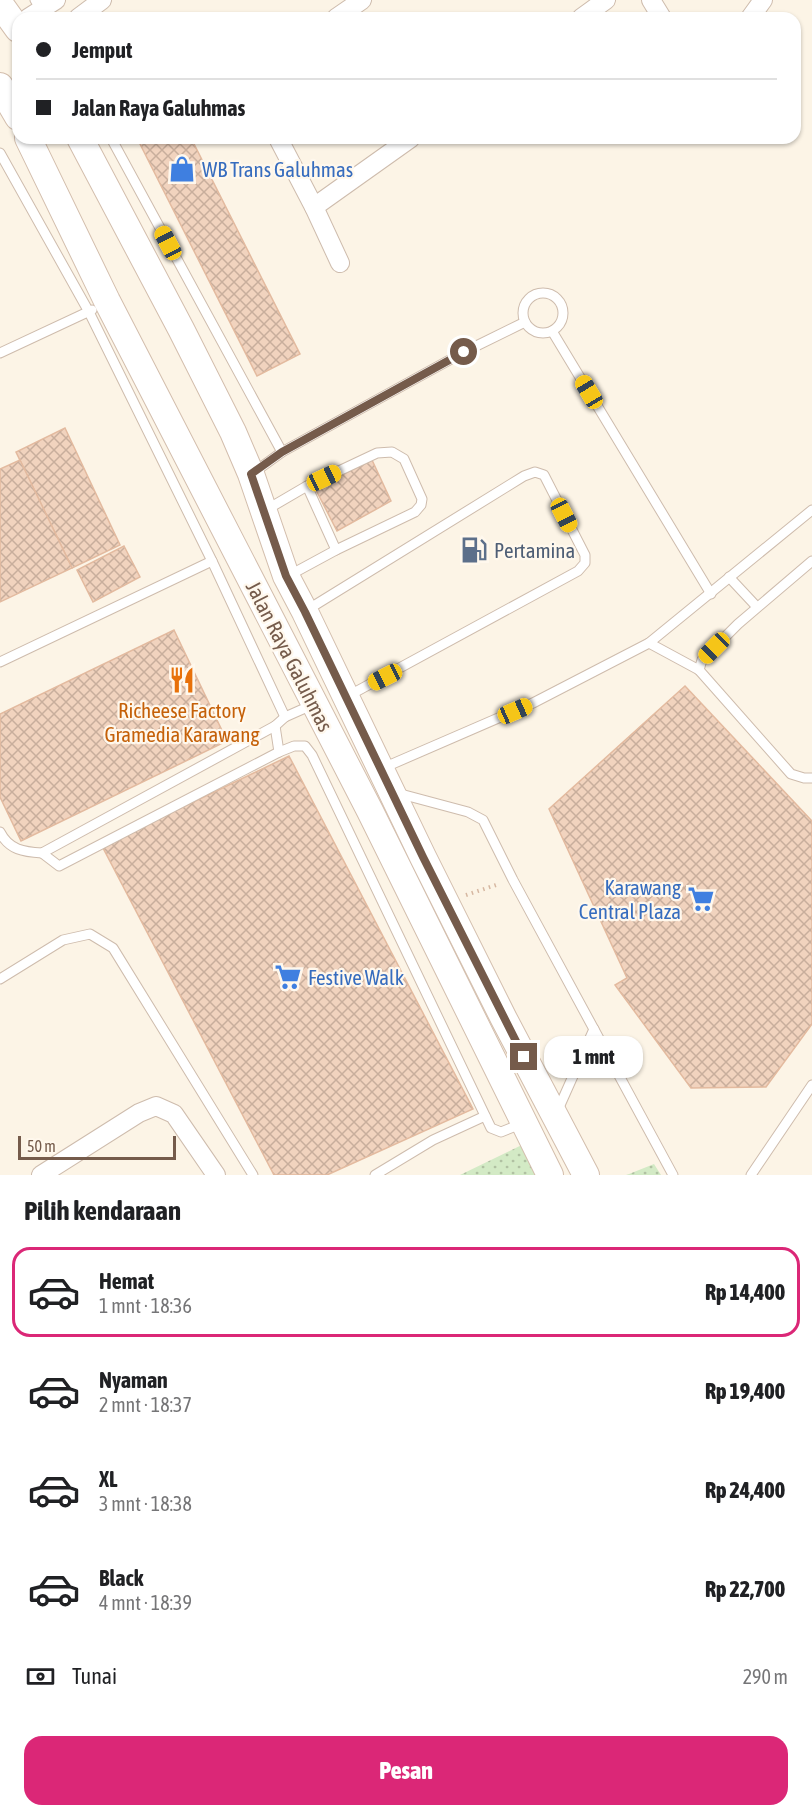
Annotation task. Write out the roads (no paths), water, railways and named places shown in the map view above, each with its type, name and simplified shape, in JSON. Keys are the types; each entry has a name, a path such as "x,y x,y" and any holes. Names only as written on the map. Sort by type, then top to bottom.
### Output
{"main road":[{"path":"0,4 21,12"},
{"path":"0,86 12,107"},
{"name":"Jalan Raya Galuhmas","path":"30,144 98,306 370,811 550,1175"},
{"name":"Jalan Raya Galuhmas","path":"83,144 182,329 233,432 251,474 286,576 445,902 586,1175"}],"street":[{"path":"86,12 102,0"},
{"path":"345,12 362,0"},
{"path":"589,12 606,0"},
{"path":"281,144 314,207 339,263"},
{"path":"314,207 403,144"},
{"path":"41,1175 139,1113 156,1106 174,1114 216,1175"}],"lane":[{"path":"114,144 282,452"},
{"path":"0,153 98,306 212,561 285,717"},
{"path":"550,294 557,298 563,312 562,320 552,331 537,332 525,322 524,307 534,295 550,294"},
{"path":"0,353 98,306"},
{"path":"251,474 282,452 464,352 525,322"},
{"path":"552,331 711,594"},
{"path":"264,512 307,486 377,453 392,452 404,459 422,499 421,506 415,512 286,576"},
{"path":"305,612 524,476 535,472 544,475 585,555 585,563 578,571 346,697"},
{"path":"307,486 336,550"},
{"path":"387,781 649,643 812,510"},
{"path":"0,662 212,561"},
{"path":"699,670 702,660 757,607 812,561"},
{"path":"729,577 757,607"},
{"path":"649,643 699,670 791,774 812,778"},
{"path":"42,853 275,726 285,717 314,704"},
{"path":"275,726 279,752"},
{"path":"0,832 3,839 21,851 42,853 59,866 279,752 294,746 305,746 312,755 491,1128 501,1132 524,1124"},
{"path":"387,781 483,820 513,880 673,1175"},
{"path":"0,979 63,940 90,934 112,948 253,1175"},
{"path":"555,1115 594,1029"},
{"path":"751,1175 812,1085"},
{"path":"375,1175 433,1140 485,1116"}],"place":[{"name":"WB Trans Galuhmas","path":"182,169"},
{"name":"Pertamina","path":"474,550"},
{"name":"Richeese Factory Gramedia Karawang","path":"182,680"},
{"name":"Karawang Central Plaza","path":"701,899"},
{"name":"Festive Walk","path":"288,977"}]}
